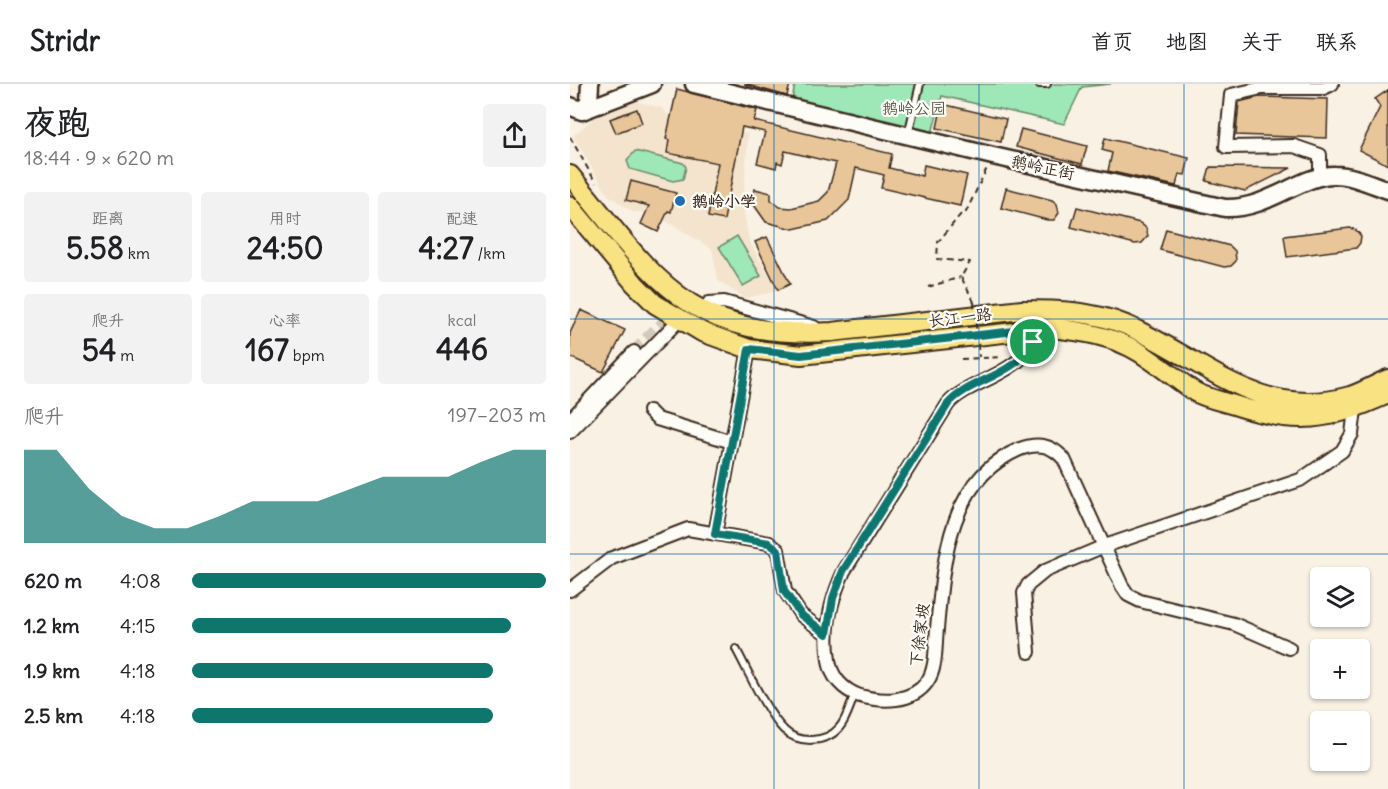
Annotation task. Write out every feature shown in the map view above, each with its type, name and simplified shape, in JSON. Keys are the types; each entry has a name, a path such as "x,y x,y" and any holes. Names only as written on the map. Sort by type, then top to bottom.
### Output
{"main road":[{"name":"长江一路","path":"570,175 648,270 683,300 727,321 776,332 832,332 1022,310 1050,310 1102,317 1124,324 1219,378 1267,397 1323,402 1352,396 1388,379"},
{"name":"长江一路","path":"570,206 634,284 655,304 702,332 749,349 801,355 1033,329 1077,331 1117,342 1137,351 1197,393 1263,415 1293,419 1324,417 1355,409 1388,394"}],"street":[{"path":"576,109 589,102 590,84"},
{"path":"576,109 652,84"},
{"name":"鹅岭正街","path":"694,84 993,156 1226,208 1254,206 1320,177 1345,176 1388,190"},
{"path":"1320,177 1320,155 1294,146 1226,147 1227,125 1232,95 1262,88 1324,88 1332,84"},
{"path":"709,303 724,302 832,332"},
{"path":"570,432 679,320"},
{"path":"855,694 834,678 829,665 827,634 833,598 843,571 948,404 962,391 1002,372 1027,351 1033,342 1033,329"},
{"path":"715,534 749,349"},
{"path":"570,420 634,352"},
{"path":"1029,652 1024,593 1028,585 1045,571 1102,547 1300,480 1342,451 1352,434 1355,409"},
{"path":"649,411 657,419 732,442"},
{"name":"下徐家坡","path":"855,694 870,699 900,698 913,695 929,679 933,669 942,571 954,523 962,503 975,484 1011,453 1028,446 1044,445 1055,449 1064,459 1102,547"},
{"path":"570,590 612,558 653,540 688,529 769,543 778,550 784,591 801,615 827,634"},
{"path":"1102,547 1128,595 1140,601 1233,624 1289,648"}],"lane":[{"path":"908,136 920,84"},
{"path":"1038,84 1047,84"},
{"path":"736,649 778,723 791,736 812,740 832,735 845,719 855,694"}],"path":[{"path":"570,137 598,186 587,196"},
{"path":"928,287 961,277 970,262 937,259 938,242 961,214 966,212 993,156"},
{"path":"961,277 974,302 979,357"},
{"path":"961,359 1001,357"}],"shaded area":[{"name":"鹅岭小学","path":"630,100 662,108 671,119 748,134 743,207 749,241 778,291 745,298 718,281 712,249 653,213 633,212 608,195 573,136 595,117"}],"green space":[{"name":"鹅岭公园","path":"795,84 1111,84 1082,87 1064,124 942,96 931,137 792,101"},
{"path":"635,151 683,163 686,167 683,179 673,181 630,169 627,161"},
{"path":"737,236 761,276 743,286 719,247"}],"building":[{"path":"744,84 790,84 787,96"},
{"path":"677,89 757,110 754,121 892,154 889,168 922,176 924,165 967,175 960,206 881,188 884,175 856,168 849,200 828,221 793,229 766,222 752,202 755,189 771,193 771,200 780,207 791,208 819,201 828,192 836,163 785,151 782,164 777,162 776,168 757,163 765,132 742,127 724,220 708,217 718,163 667,153 669,140 666,139"},
{"path":"1388,90 1388,165 1359,150 1380,107 1375,99"},
{"path":"1259,97 1328,99 1327,138 1236,135 1239,102"},
{"path":"942,104 1006,119 1001,142 937,128"},
{"path":"637,109 642,123 616,133 610,119"},
{"path":"1021,129 1087,146 1082,164 1016,147"},
{"path":"1105,138 1189,158 1185,175 1179,174 1176,186 1108,171 1112,153 1102,150"},
{"path":"1210,167 1291,168 1245,191 1206,181"},
{"path":"631,181 676,193 671,212 668,211 658,232 641,224 649,206 626,200"},
{"path":"1006,188 1052,200 1057,204 1059,213 1054,220 1047,220 1001,208"},
{"path":"1077,207 1140,223 1146,228 1148,236 1142,243 1135,244 1071,227"},
{"path":"1350,228 1356,230 1361,236 1356,248 1287,257 1284,236"},
{"path":"1166,229 1230,246 1235,251 1236,261 1231,266 1224,267 1160,250"},
{"path":"767,237 790,284 778,290 755,242"},
{"path":"581,310 625,330 603,372 570,357 570,333"}],"tunnel":[{"path":"634,352 671,317 699,305"}],"place":[{"name":"鹅岭小学","path":"680,201"}],"route":[{"path":"1033,329 1033,342 1032,347 1002,372 962,391 948,404 843,571 833,598 827,634 801,615 784,591 778,550 769,543 715,534 749,349 774,354 801,355 1033,329"}]}
